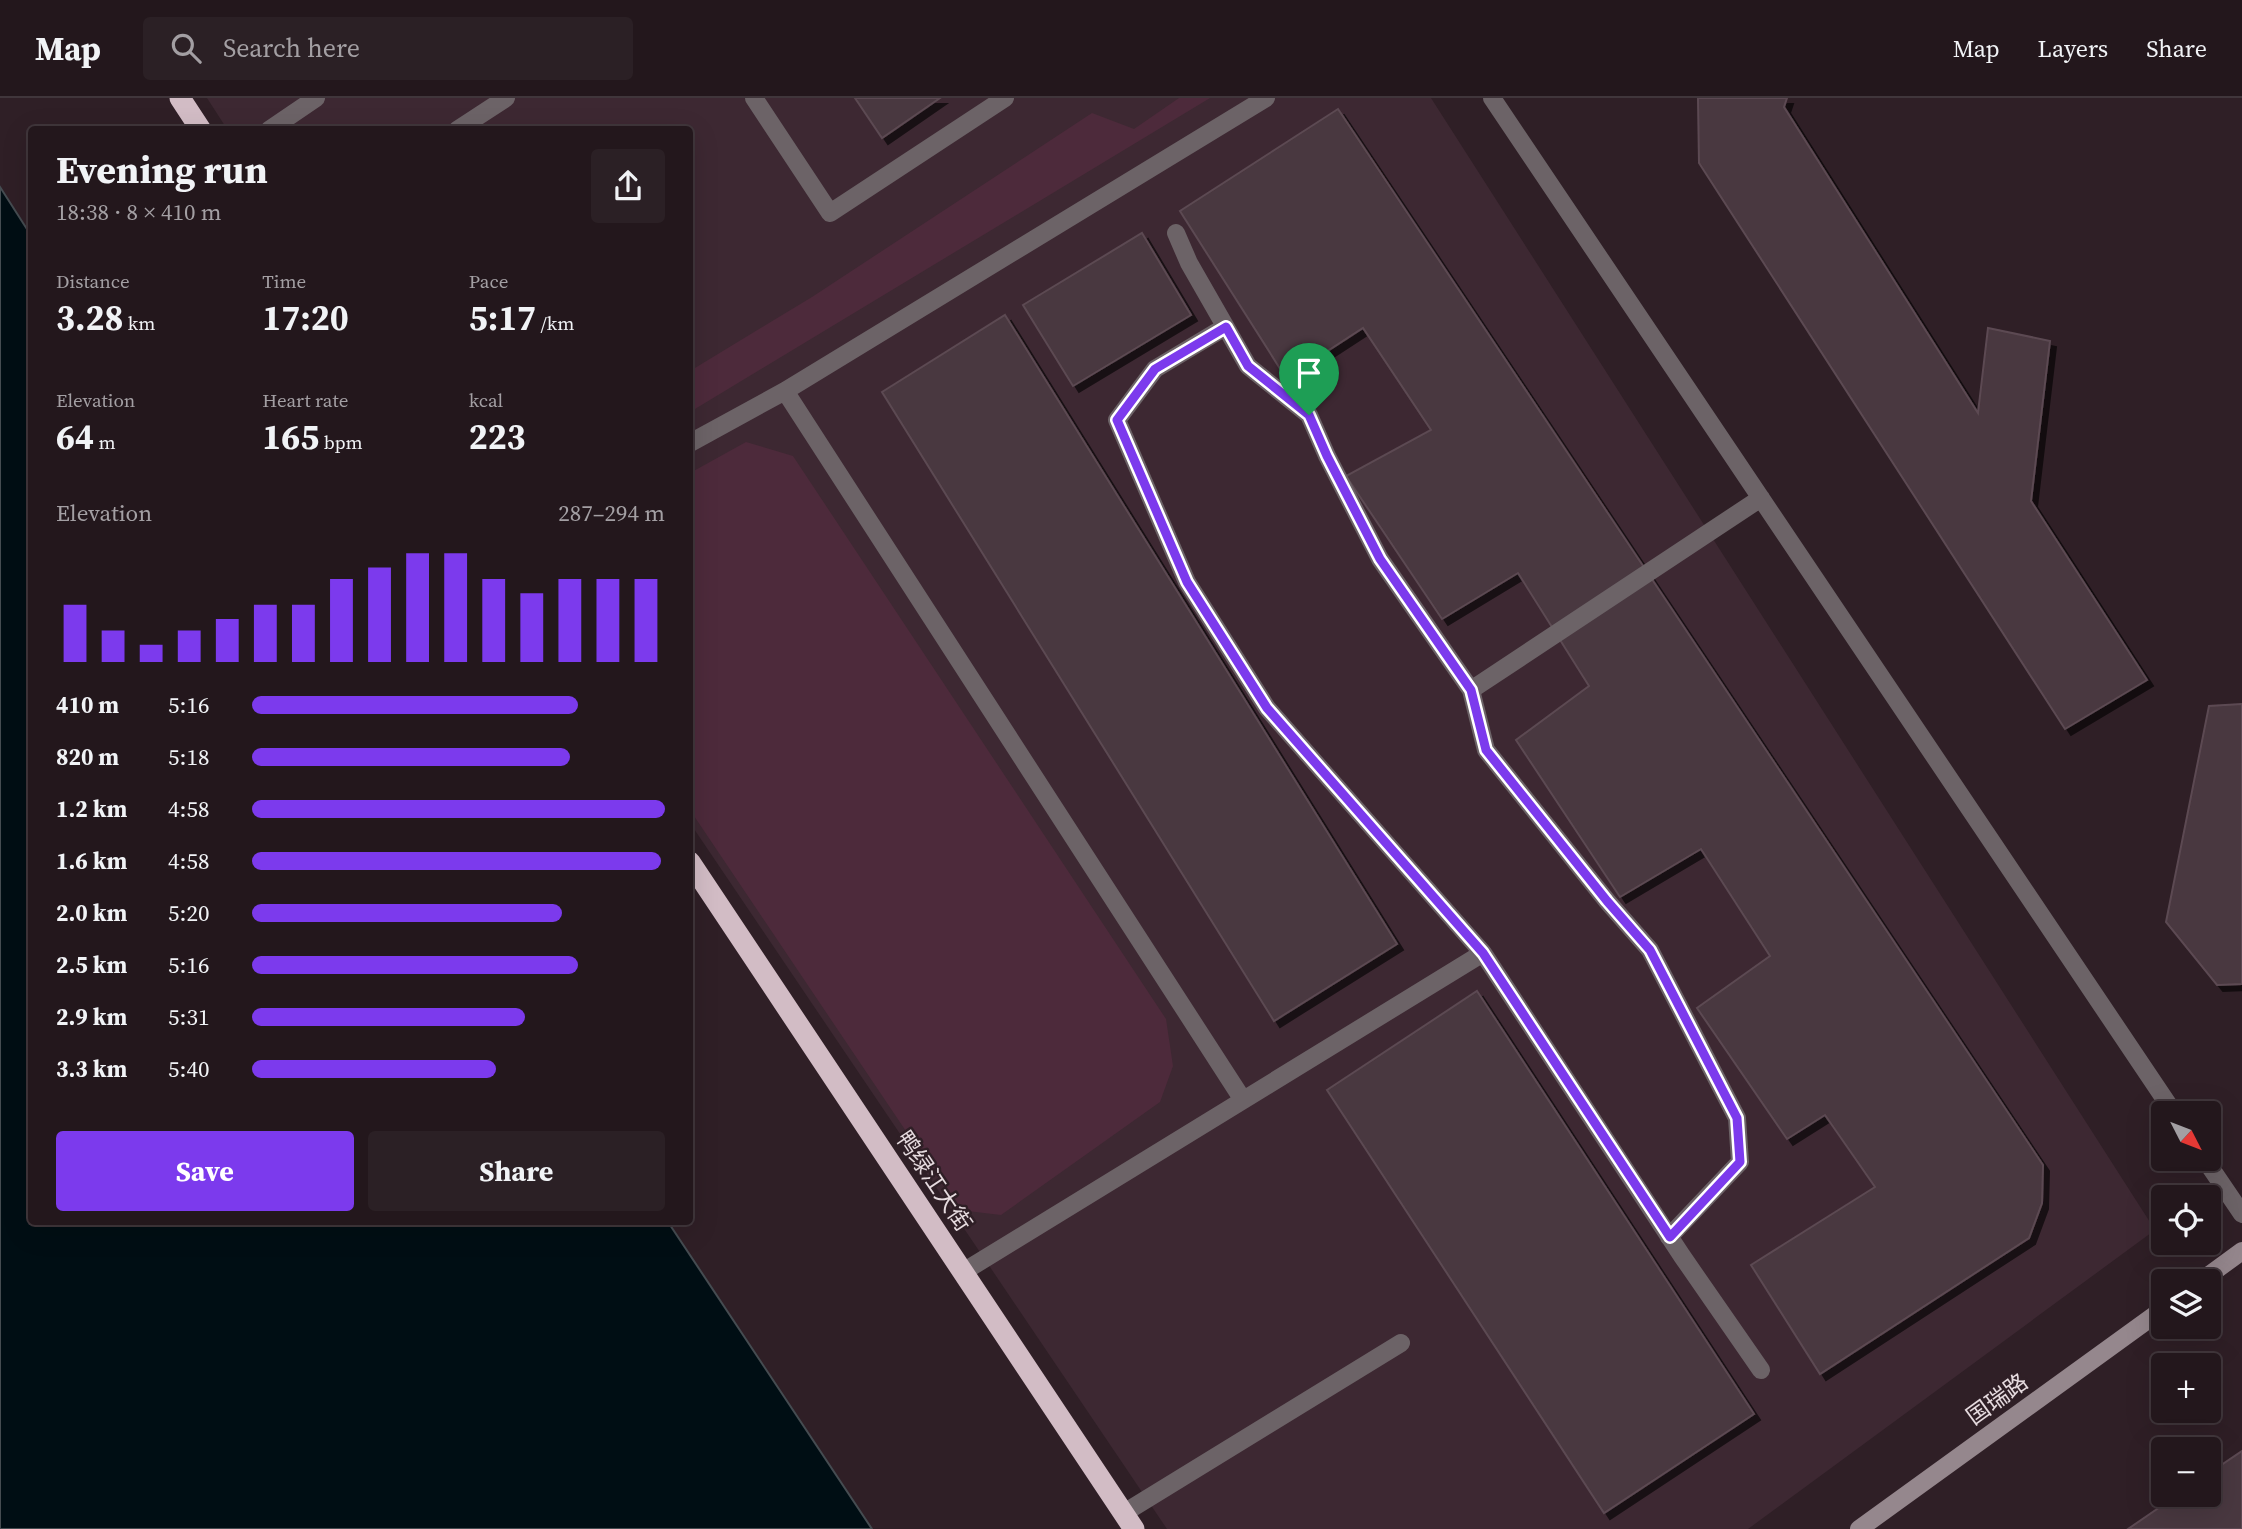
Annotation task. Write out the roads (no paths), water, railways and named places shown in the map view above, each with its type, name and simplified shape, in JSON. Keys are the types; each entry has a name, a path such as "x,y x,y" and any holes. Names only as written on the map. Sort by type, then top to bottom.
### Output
{"highway":[{"path":"180,98 198,126"},
{"name":"鸭绿江大街","path":"693,867 1129,1521"}],"street":[{"path":"275,126 316,98"},
{"path":"463,126 506,98"},
{"path":"754,98 830,213 1005,98"},
{"path":"693,441 785,391 1266,98"},
{"path":"1492,98 2166,1101"},
{"path":"1176,233 1189,263 1248,366 1309,415 1380,559 1471,690 1486,750 1607,901 1650,950 1737,1118 1740,1162 1670,1237"},
{"path":"1226,327 1155,369 1117,420 1187,582 1267,708 1483,953 1761,1370"},
{"path":"785,391 1243,1100"},
{"path":"1471,690 1761,498"},
{"path":"963,1272 1483,953"},
{"path":"2213,1171 2242,1214"},
{"path":"2217,1269 2242,1251"},
{"name":"国瑞路","path":"1859,1529 2151,1317"},
{"path":"1129,1521 1401,1343"}]}
